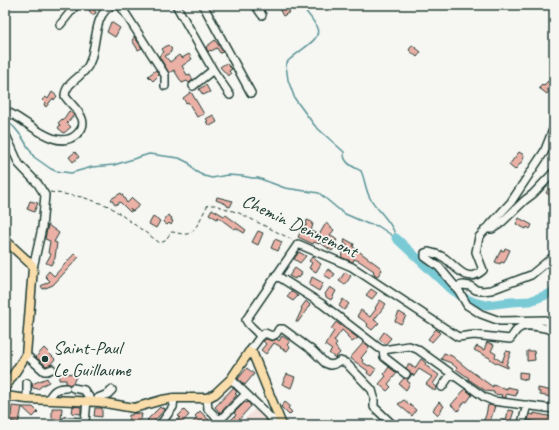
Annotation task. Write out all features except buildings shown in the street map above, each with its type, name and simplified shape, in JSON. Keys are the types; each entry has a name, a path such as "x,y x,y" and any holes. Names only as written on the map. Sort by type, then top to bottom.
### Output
{"main road":[{"path":"5,240 34,268 26,355 5,388"},
{"path":"5,396 27,399 92,401 134,408 174,398 207,398 215,394 231,379 249,352 253,354 281,424"}],"street":[{"path":"60,26 76,5"},
{"path":"5,111 47,136 57,139 67,139 77,134 83,126 82,116 65,96 65,90 86,70 90,63 100,20 104,12 113,5"},
{"path":"120,5 166,78 165,86"},
{"path":"176,5 213,70 230,95"},
{"path":"203,5 250,93"},
{"path":"255,5 262,15"},
{"path":"193,86 213,70"},
{"path":"554,127 544,152 511,202 479,237 476,252 483,270 479,274 468,275 460,273 444,257 428,252 425,253 426,257 439,267 457,289 467,305 480,314 500,321 545,320 554,325"},
{"path":"5,133 19,164 38,184 45,195 42,228 34,268"},
{"path":"485,229 492,229 500,224 533,194 554,172"},
{"path":"260,337 258,332 248,324 246,320 298,244"},
{"name":"Chemin Dennemont","path":"298,244 352,267 458,337 478,335 510,339 519,328 525,326 550,329 554,331"},
{"path":"457,289 463,285 470,286 476,290 491,290 530,275 554,256"},
{"path":"276,275 322,304 383,350 409,346 417,349 484,397 494,402 554,409"},
{"path":"249,352 260,337 265,333 272,336 279,330 283,329 313,351 330,366 340,361 346,363 372,390 374,407 393,425"},
{"path":"383,350 383,356 406,374"},
{"path":"26,355 44,371 52,369"},
{"path":"442,387 451,374"},
{"path":"231,379 272,419 281,424"},
{"path":"27,383 27,399"},
{"path":"48,400 53,391 57,389 70,388 84,390 92,401 88,423 66,421"},
{"path":"92,401 108,394 112,390"},
{"path":"207,398 208,409 217,423 246,394"},
{"path":"160,425 173,407 174,398"},
{"path":"522,423 527,405"}],"path":[{"name":"Chemin Dennemont","path":"43,190 82,197 109,206 160,244 165,241 171,232 185,235 192,232 208,205 215,205 239,214 290,238 298,244"}],"shaded area":[{"path":"257,407 276,425 239,425"}],"waterway":[{"path":"300,5 310,16 318,31 313,41 288,61 286,65 288,80 295,99 315,126 344,152 347,162 351,166 361,171 370,198 389,222 396,238"},
{"path":"5,120 14,127 22,137 34,157 56,171 71,173 92,167 114,165 149,154 179,158 189,163 195,171 204,176 212,178 227,175 258,178 285,188 319,193 343,213 368,224 378,226 396,238"},
{"path":"396,238 447,286 464,298 474,302 486,305 530,301 554,292"}],"place":[{"name":"Saint-Paul Le Guillaume","path":"45,359"}]}
